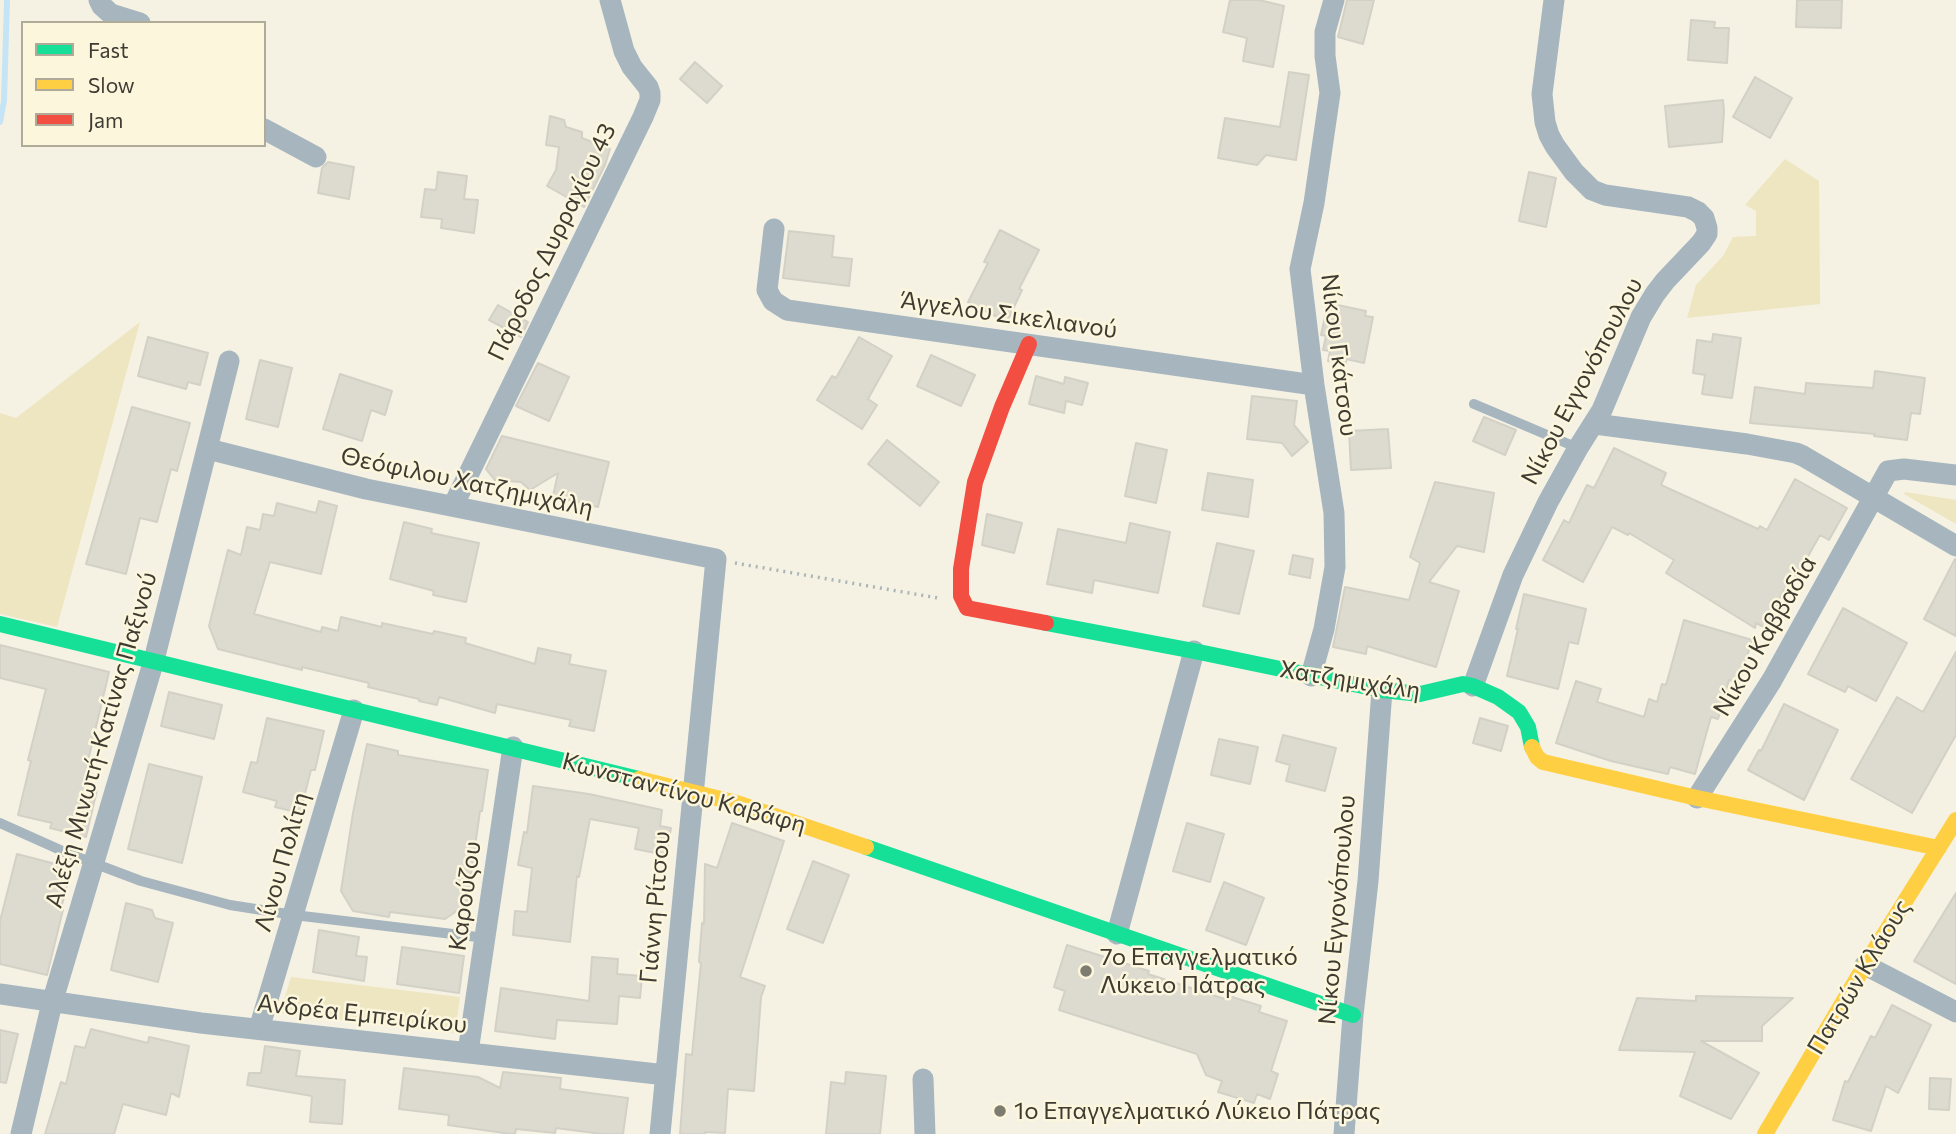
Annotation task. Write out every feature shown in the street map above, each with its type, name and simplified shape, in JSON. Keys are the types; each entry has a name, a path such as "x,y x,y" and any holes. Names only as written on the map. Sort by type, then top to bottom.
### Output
{"street":[{"path":"99,0 111,14 134,21"},
{"name":"Πάροδος Δυρραχίου 43","path":"453,506 650,100 648,87 632,67 624,51 610,0"},
{"name":"Νίκου Γκάτσου","path":"1311,676 1324,629 1335,567 1334,513 1314,385 1300,269 1314,203 1330,93 1325,32 1334,0"},
{"name":"Νίκου Εγγονόπουλου","path":"1473,686 1513,575 1548,502 1607,400 1647,306 1665,281 1707,234 1701,215 1688,207 1605,195 1592,190 1574,172 1555,146 1545,122 1542,94 1555,0"},
{"path":"266,130 316,157"},
{"name":"Άγγελου Σικελιανού","path":"774,229 767,290 773,301 787,310 1314,385"},
{"path":"966,605 961,596 961,569 975,482 1002,407 1029,344"},
{"name":"Αλέξη Μινωτή-Κατίνας Παξινού","path":"20,1134 52,1003 155,660 229,361"},
{"path":"1595,424 1796,453 1956,546"},
{"name":"Θεόφιλου Χατζημιχάλη","path":"208,449 327,480 716,559"},
{"name":"Νίκου Καββαδία","path":"1697,798 1772,680 1888,471 1956,475"},
{"name":"Γιάννη Ρίτσου","path":"660,1134 716,559"},
{"name":"Χατζημιχάλη","path":"966,605 1382,690 1420,694 1463,684 1473,686"},
{"name":"Κωνσταντίνου Καβάφη","path":"0,624 513,747 765,811 1353,1015"},
{"path":"1117,934 1194,651"},
{"path":"1473,686 1498,697 1519,712 1528,727 1533,749 1543,762 1697,798 1939,848"},
{"name":"Νίκου Εγγονόπουλου","path":"1344,1134 1353,1015 1368,881 1382,690"},
{"name":"Λίνου Πολίτη","path":"259,1029 354,709"},
{"name":"Καρούζου","path":"468,1052 513,747"},
{"name":"Πατρών Κλάους","path":"1765,1134 1865,965 1956,820"},
{"path":"1865,965 1956,1012"},
{"name":"Ανδρέα Εμπειρίκου","path":"0,994 259,1029 666,1075"},
{"path":"923,1079 925,1134"}],"lane":[{"path":"1474,404 1578,448"},
{"path":"0,823 93,863 178,892 230,905 486,938"}],"path":[{"path":"716,559 966,605"}],"shaded area":[{"path":"1785,159 1819,181 1820,304 1687,318 1696,285 1723,256 1733,237 1756,236 1756,211 1745,205"},
{"path":"140,322 57,627 0,614 0,413 16,418"},
{"path":"1905,492 1956,500 1956,524 1904,494"},
{"path":"291,977 460,997 455,1033 280,1013"}],"building":[{"path":"1230,0 1259,0 1284,6 1273,67 1243,61 1247,38 1223,32"},
{"path":"1347,0 1374,0 1363,44 1338,37"},
{"path":"1797,0 1842,0 1841,28 1796,27"},
{"path":"1691,20 1715,22 1714,28 1729,28 1727,63 1688,60"},
{"path":"695,62 722,86 707,103 680,79"},
{"path":"1289,72 1309,75 1296,160 1266,155 1257,165 1218,158 1225,118 1280,127"},
{"path":"1755,77 1792,98 1770,138 1733,117"},
{"path":"1723,100 1722,142 1669,147 1665,106"},
{"path":"550,116 564,120 566,127 582,132 582,138 610,149 584,207 547,186 556,170 559,147 546,145"},
{"path":"328,162 354,167 349,199 318,193 322,168"},
{"path":"438,172 467,176 464,199 478,200 474,233 441,228 442,219 421,217 425,189 436,190"},
{"path":"1529,172 1556,178 1546,227 1519,221"},
{"path":"1000,230 1039,250 1019,289 1022,290 1007,322 968,302 988,263 984,262"},
{"path":"789,231 834,236 832,257 852,259 849,286 783,278"},
{"path":"1328,303 1366,311 1365,316 1373,317 1364,363 1346,359 1346,364 1328,361 1330,351 1323,350 1326,336 1321,335"},
{"path":"498,305 528,322 521,337 489,320"},
{"path":"1713,334 1741,338 1732,398 1702,394 1705,375 1693,373 1697,340 1712,342"},
{"path":"148,337 208,353 200,385 188,382 186,389 138,376"},
{"path":"859,337 892,356 868,399 877,405 862,429 817,400 832,376 836,378"},
{"path":"931,355 975,375 961,406 917,386"},
{"path":"260,360 292,368 278,427 246,419"},
{"path":"538,363 569,377 549,421 516,406"},
{"path":"1875,371 1925,378 1920,414 1911,413 1907,440 1874,436 1875,434 1750,423 1755,387 1805,394 1806,383 1873,388"},
{"path":"340,374 392,391 385,415 371,410 362,441 323,429"},
{"path":"1036,376 1064,384 1065,377 1088,383 1082,405 1066,401 1064,413 1029,404"},
{"path":"1252,396 1297,401 1294,425 1308,442 1292,456 1282,443 1247,439"},
{"path":"132,407 190,423 177,471 171,469 157,522 140,518 126,574 86,564"},
{"path":"1484,417 1516,430 1505,455 1473,441"},
{"path":"1388,429 1391,468 1351,470 1349,431"},
{"path":"502,436 609,462 598,507 553,496 558,473 530,490 521,482 495,480 486,469"},
{"path":"887,440 939,482 920,506 868,464"},
{"path":"1136,443 1167,450 1156,503 1125,496"},
{"path":"1614,448 1666,473 1661,485 1758,529 1760,526 1767,530 1795,479 1847,508 1829,540 1820,535 1789,590 1785,588 1764,627 1756,623 1755,628 1666,573 1674,560 1629,533 1628,535 1612,527 1583,582 1543,560 1564,520 1569,523 1587,485 1594,488"},
{"path":"1208,473 1253,480 1248,517 1202,510"},
{"path":"1435,482 1494,493 1484,552 1457,546 1429,582 1459,591 1436,667 1367,646 1366,654 1333,647 1345,587 1409,600 1420,563 1410,557"},
{"path":"319,501 337,506 321,574 270,562 254,614 321,632 322,627 338,631 341,617 382,627 382,623 433,634 434,631 466,638 465,643 535,664 538,648 571,655 569,664 606,671 594,731 569,726 571,720 497,704 495,713 439,697 437,705 368,687 369,683 218,649 209,626 228,550 241,555 247,527 260,530 263,514 274,516 277,503 316,513"},
{"path":"987,514 1022,523 1014,553 982,545"},
{"path":"404,522 432,529 431,533 479,543 466,602 433,595 434,591 390,579"},
{"path":"1130,523 1170,532 1158,593 1094,580 1092,593 1047,584 1058,529 1126,543"},
{"path":"1217,543 1254,551 1239,614 1203,606"},
{"path":"1293,555 1313,559 1310,578 1289,574"},
{"path":"1956,559 1956,636 1924,619"},
{"path":"1524,594 1586,609 1578,644 1569,642 1558,689 1507,676"},
{"path":"1843,608 1907,643 1876,701 1848,686 1845,692 1808,674"},
{"path":"1684,620 1752,640 1739,683 1729,680 1718,719 1711,717 1695,774 1670,767 1668,774 1611,761 1556,743 1576,681 1601,689 1597,702 1644,717 1649,699 1657,702 1662,684 1666,685"},
{"path":"0,645 109,672 82,786 97,790 86,837 50,828 52,823 18,815 31,761 28,760 46,689 0,678"},
{"path":"1956,652 1956,735 1912,813 1851,779 1897,697 1923,712"},
{"path":"169,692 222,705 214,739 161,726"},
{"path":"1784,704 1838,730 1804,800 1748,770 1759,750 1761,751"},
{"path":"267,718 324,731 315,770 311,770 300,813 275,807 277,801 243,792 251,762 257,763"},
{"path":"1480,718 1508,726 1501,751 1473,743"},
{"path":"1283,735 1336,748 1325,791 1286,781 1290,765 1276,761"},
{"path":"1219,739 1258,747 1250,784 1211,775"},
{"path":"367,744 398,751 398,755 488,770 467,904 445,919 390,912 389,917 353,911 341,891"},
{"path":"149,764 202,777 182,863 128,849"},
{"path":"533,786 589,794 662,810 660,826 671,828 666,855 635,849 639,828 590,819 579,877 577,876 570,942 513,935 515,911 527,912 532,868 518,865 524,832 527,833"},
{"path":"732,823 784,841 740,977 765,986 761,997 754,1091 728,1089 725,1133 680,1134 686,1054 692,1055 701,963 705,864 717,868"},
{"path":"1187,823 1224,834 1210,882 1173,871"},
{"path":"17,854 71,868 47,975 0,964 0,921"},
{"path":"813,861 849,875 823,943 787,929"},
{"path":"1224,882 1264,898 1246,945 1206,930"},
{"path":"1956,893 1956,984 1914,961"},
{"path":"126,903 152,910 155,918 173,923 158,982 111,970"},
{"path":"319,930 359,937 356,956 367,957 364,981 313,972"},
{"path":"1067,945 1228,1000 1229,996 1261,1006 1259,1012 1287,1021 1271,1071 1278,1074 1270,1099 1257,1094 1254,1103 1218,1092 1222,1081 1206,1075 1197,1054 1059,1010 1065,991 1054,987"},
{"path":"402,947 464,956 459,993 397,984"},
{"path":"592,957 618,959 617,974 642,976 640,998 619,996 617,1024 557,1020 555,1039 495,1031 501,988 589,1001"},
{"path":"1696,996 1793,998 1762,1026 1762,1041 1701,1041 1759,1073 1731,1119 1680,1096 1695,1052 1619,1050 1637,998 1696,1001"},
{"path":"1892,1005 1931,1025 1898,1093 1886,1086 1871,1131 1833,1120 1845,1081 1848,1082 1871,1036 1875,1038"},
{"path":"91,1029 148,1043 149,1037 189,1046 179,1097 171,1093 166,1115 123,1104 114,1134 45,1134 61,1082 66,1084 75,1046 85,1048"},
{"path":"0,1030 18,1034 6,1083 0,1082"},
{"path":"265,1046 300,1051 296,1076 345,1080 342,1124 310,1122 312,1096 247,1085 249,1073 261,1073"},
{"path":"404,1068 478,1077 500,1088 503,1072 561,1078 560,1089 628,1098 623,1134 556,1128 555,1133 516,1129 515,1134 511,1134 448,1125 449,1115 399,1109"},
{"path":"846,1072 886,1076 880,1134 826,1134 831,1082 845,1084"},
{"path":"1930,1078 1951,1079 1949,1110 1929,1109"}],"waterway":[{"path":"0,122 4,101 7,0"}],"traffic: fast":[{"path":"1046,623 1382,690 1420,694 1463,684 1473,686 1498,697 1519,712 1528,727 1532,747"},
{"path":"0,624 639,779"},
{"path":"866,847 1353,1015"}],"traffic: slow":[{"path":"1532,747 1543,762 1697,798 1939,848"},
{"path":"639,779 737,803 866,847"},
{"path":"1765,1134 1865,965 1956,820"}],"traffic: jam":[{"path":"1029,344 1002,407 975,482 961,569 961,596 967,608 1046,623"}],"place":[{"name":"7ο Επαγγελματικό Λύκειο Πάτρας","path":"1086,971"},
{"name":"1o Επαγγελματικό Λύκειο Πάτρας","path":"1000,1111"}]}
